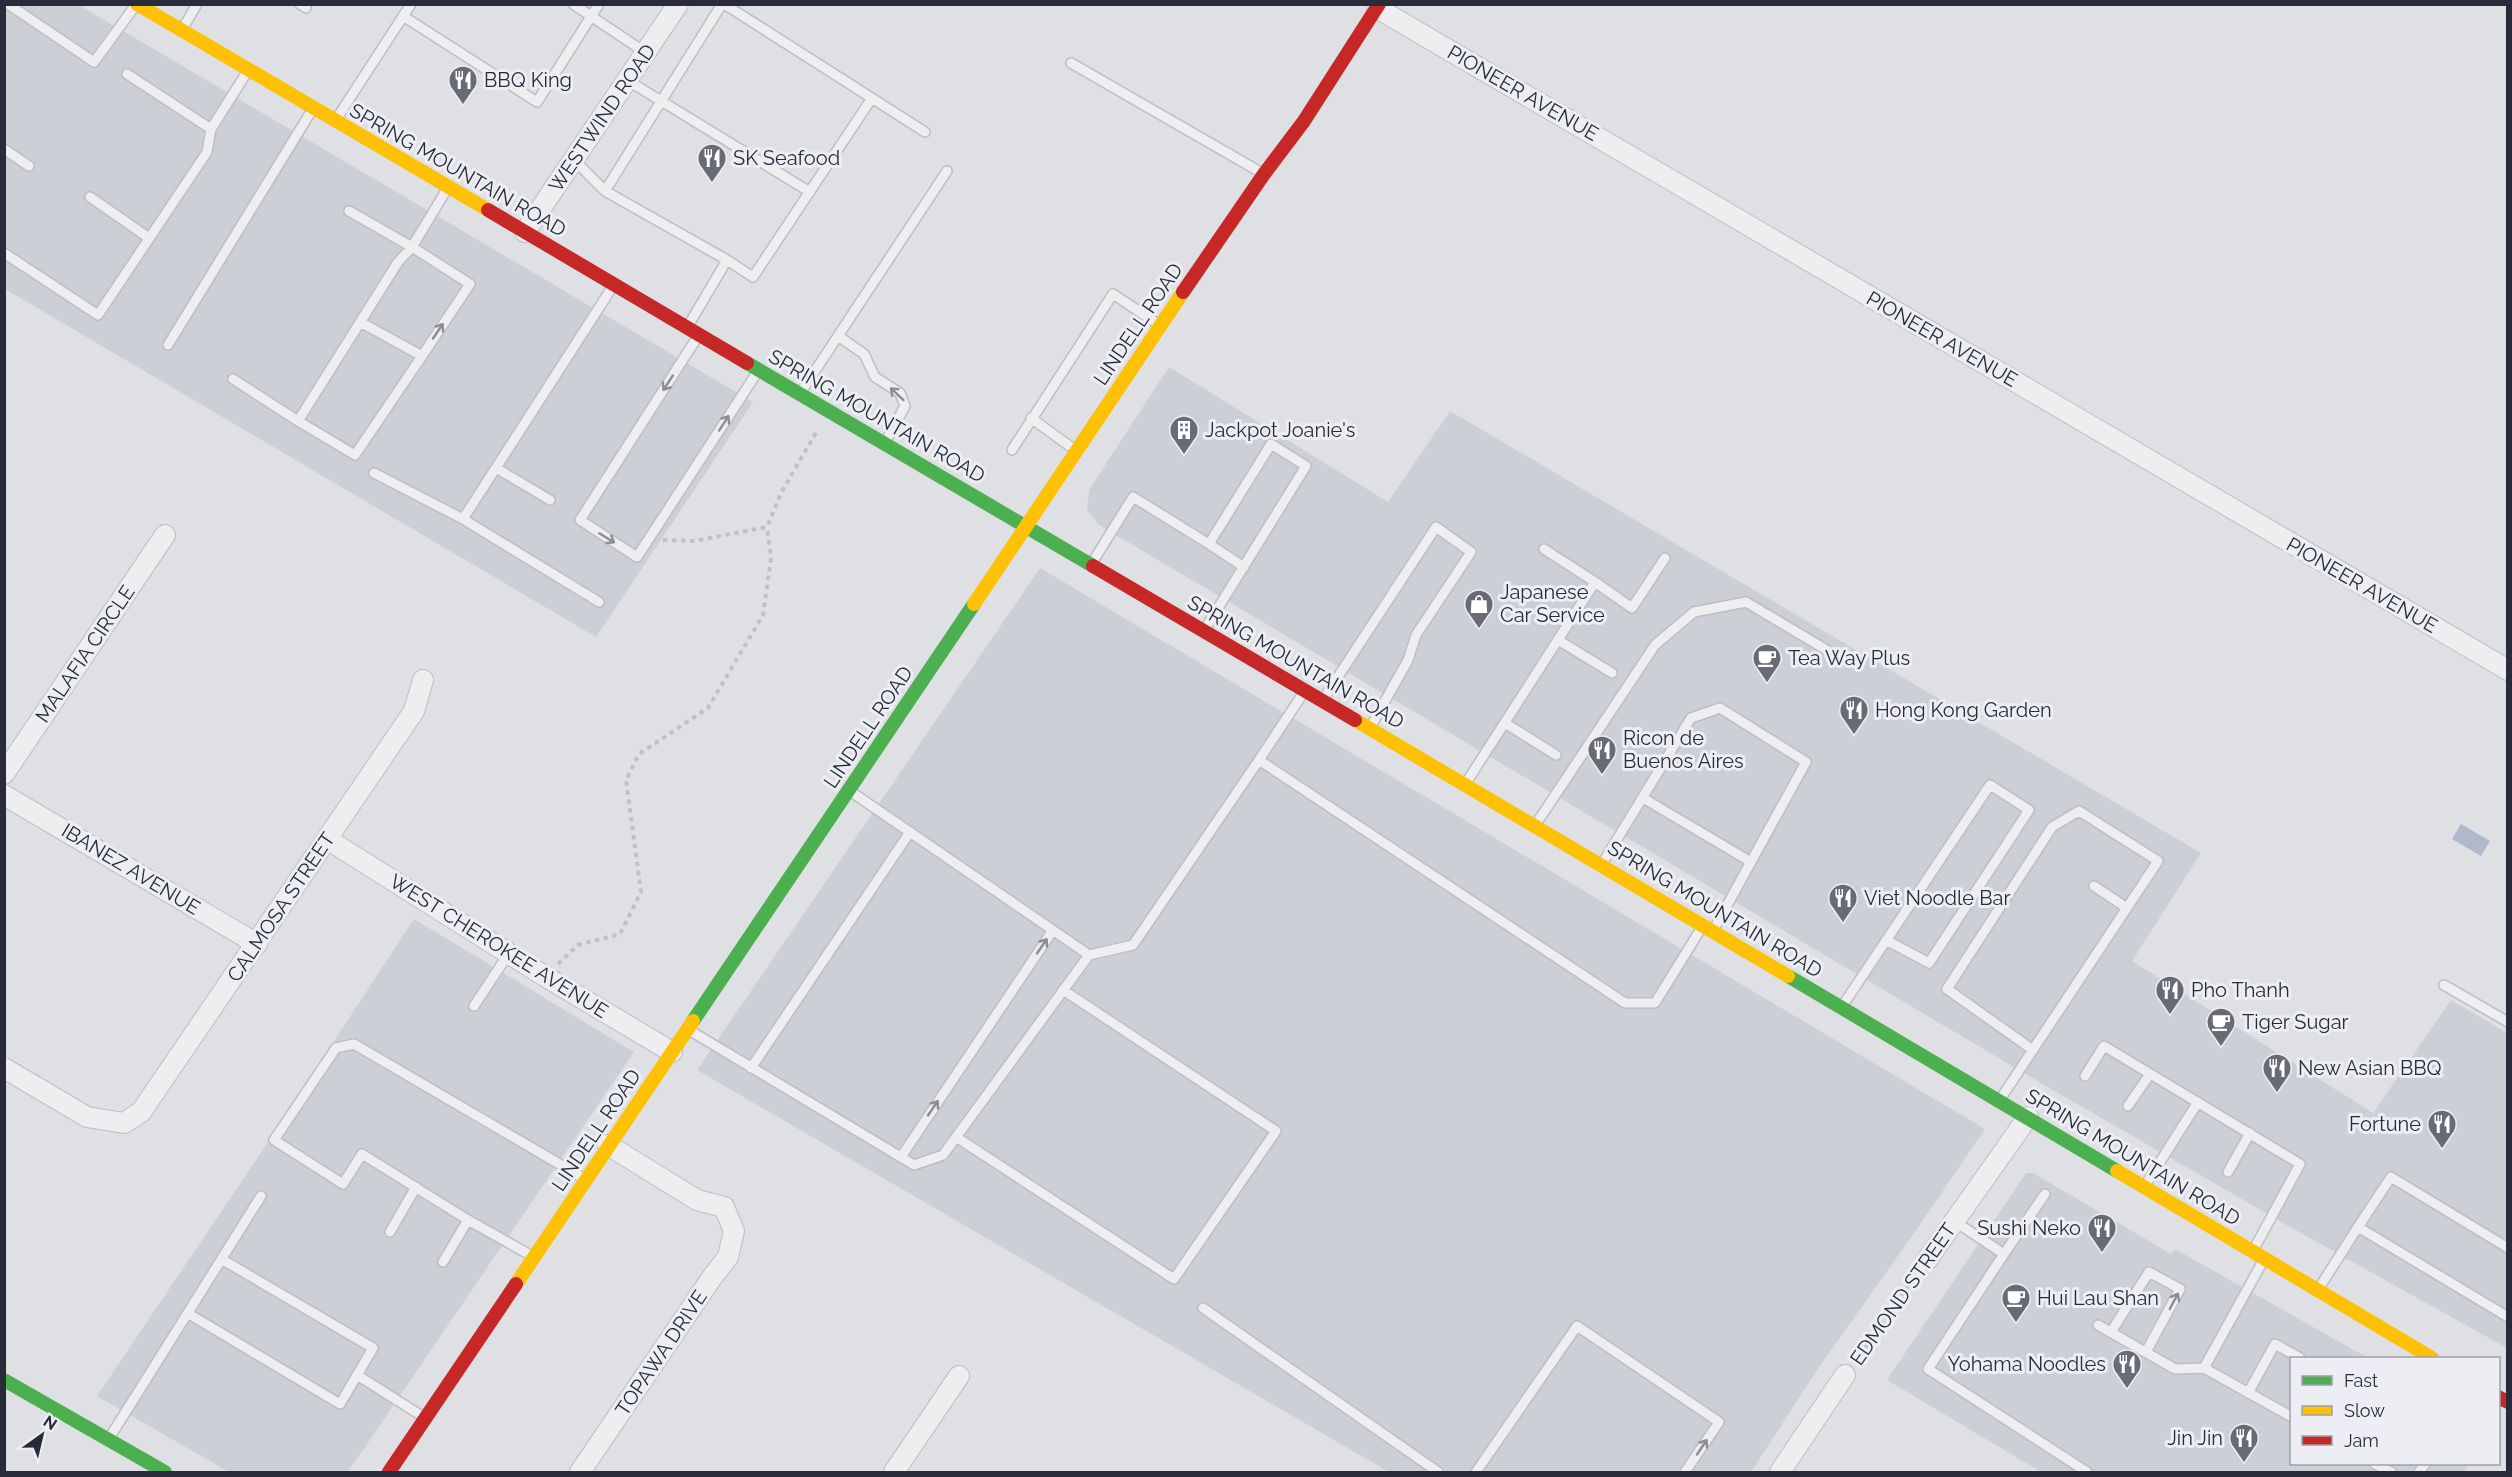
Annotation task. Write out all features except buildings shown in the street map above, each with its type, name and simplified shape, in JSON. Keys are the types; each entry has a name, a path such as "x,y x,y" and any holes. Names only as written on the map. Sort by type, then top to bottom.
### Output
{"main road":[{"name":"SPRING MOUNTAIN ROAD","path":"137,4 2028,1116 2429,1357"},
{"name":"LINDELL ROAD","path":"389,1473 1160,325 1264,174 1304,121 1378,6"},
{"path":"4,1380 165,1473"}],"street":[{"name":"WESTWIND ROAD","path":"525,232 678,4"},
{"name":"PIONEER AVENUE","path":"1378,6 2508,670"},
{"name":"MALAFIA CIRCLE","path":"4,774 165,535"},
{"name":"CALMOSA STREET","path":"4,1068 87,1117 124,1123 141,1112 414,711 423,680"},
{"name":"IBANEZ AVENUE","path":"4,795 257,944"},
{"name":"WEST CHEROKEE AVENUE","path":"327,839 672,1052"},
{"name":"EDMOND STREET","path":"1927,1260 2028,1116"},
{"name":"TOPAWA DRIVE","path":"580,1473 728,1257 734,1230 724,1208 697,1200 608,1145"},
{"name":"EDMOND STREET","path":"1780,1473 1845,1375"},
{"path":"894,1473 959,1376"}],"lane":[{"path":"8,4 94,62 137,4"},
{"path":"182,30 197,4"},
{"path":"335,121 411,4"},
{"path":"573,4 646,52"},
{"path":"403,16 537,102 599,4"},
{"path":"605,191 660,100 723,4 925,132"},
{"path":"1071,63 1264,174"},
{"path":"4,253 99,315 207,152 211,129 248,69"},
{"path":"127,74 211,129"},
{"path":"627,80 810,192"},
{"path":"574,160 605,191 753,277 872,98"},
{"path":"168,345 313,108"},
{"path":"4,149 29,166"},
{"path":"800,393 947,171"},
{"path":"298,421 398,262 412,247 448,187"},
{"path":"90,197 149,238"},
{"path":"233,379 355,455 470,284 349,211"},
{"path":"727,260 693,331 580,520 637,557 759,369"},
{"path":"463,519 614,284"},
{"path":"1012,450 1030,418 1113,294 1160,325"},
{"path":"360,322 422,356"},
{"path":"838,336 864,354 875,377 900,393 904,400 905,406 884,443"},
{"path":"1030,418 1077,451"},
{"path":"1204,631 1306,466 1270,444 1209,544"},
{"path":"496,468 550,500"},
{"path":"374,473 463,519 598,602"},
{"path":"1091,564 1133,496 1244,567"},
{"path":"1322,700 1436,527 1470,552 1416,635 1408,660 1370,728"},
{"path":"1544,549 1632,608 1665,558"},
{"path":"1465,785 1595,582"},
{"path":"1534,826 1655,645 1694,612 1746,602 1835,655"},
{"path":"1558,640 1612,673"},
{"path":"687,1029 914,1165 943,1155 1089,955 1133,945 1305,690"},
{"path":"1259,760 1625,1003 1655,1003 1751,862 1806,762 1720,708 1691,718 1602,865"},
{"path":"1505,723 1556,755"},
{"path":"1841,1007 1990,785 2028,810 1929,963 1886,940"},
{"path":"849,790 1089,955"},
{"path":"1642,798 1751,862"},
{"path":"2000,1100 2158,861 2079,811 2052,827 1947,990 2033,1050"},
{"path":"752,1068 910,832"},
{"path":"2094,886 2127,908"},
{"path":"901,1157 1053,930"},
{"path":"474,1006 509,953"},
{"path":"2444,985 2508,1022"},
{"path":"956,1137 1174,1279 1276,1131 1063,990"},
{"path":"534,1257 468,1220 362,1154 343,1184 274,1140 336,1048 354,1044 586,1180"},
{"path":"2085,1076 2104,1046 2300,1164 2204,1368"},
{"path":"2128,1106 2150,1074"},
{"path":"2145,1186 2198,1102"},
{"path":"2228,1172 2250,1133"},
{"path":"2318,1290 2391,1177 2508,1248"},
{"path":"390,1232 416,1187"},
{"path":"2045,1194 1928,1370 2088,1473"},
{"path":"108,1439 189,1314 261,1196"},
{"path":"443,1262 468,1220"},
{"path":"1954,1221 2004,1254"},
{"path":"2358,1227 2508,1317"},
{"path":"189,1314 340,1404 373,1348 222,1260"},
{"path":"2111,1332 2149,1272 2180,1289 2146,1352"},
{"path":"1203,1308 1438,1473"},
{"path":"2098,1325 2175,1369 2204,1368 2290,1416"},
{"path":"1476,1473 1577,1326 1719,1422 1684,1473"},
{"path":"2248,1393 2275,1344 2297,1357"},
{"path":"357,1375 427,1419"},
{"path":"2377,1465 2391,1473"}],"path":[{"path":"546,976 578,945 620,934 641,892 626,780 639,754 708,708 763,615 771,558 766,527 780,493 829,411"},
{"path":"662,540 694,541 766,527"},
{"name":"EDMOND STREET","path":"1845,1375 1927,1260"}],"shaded area":[{"path":"5,5 79,5 753,402 596,637 5,289"},
{"path":"1169,367 1388,502 1450,411 2201,853 2132,961 2373,1113 2451,1000 2507,1033 2507,1348 2290,1227 2039,1082 1099,525 1087,510 1089,490"},
{"path":"1040,568 1985,1129 1817,1370 1751,1472 1389,1472 697,1070"},
{"path":"414,919 634,1052 348,1472 229,1472 97,1396 258,1157"},
{"path":"2026,1173 2033,1173 2171,1254 2175,1249 2366,1357 2290,1357 2290,1465 2469,1465 2464,1472 2041,1472 1887,1380"}],"water":[{"path":"2461,824 2490,841 2481,856 2452,839"}],"traffic: fast":[{"path":"747,363 1093,566"},
{"path":"693,1021 974,604"},
{"path":"1788,976 2117,1171"},
{"path":"4,1380 165,1472"}],"traffic: slow":[{"path":"137,4 488,210"},
{"path":"974,604 1183,292"},
{"path":"1355,720 1788,976"},
{"path":"516,1284 693,1021"},
{"path":"2117,1171 2430,1357"}],"traffic: jam":[{"path":"1183,292 1264,174 1304,121 1379,4"},
{"path":"488,210 747,363"},
{"path":"1093,566 1355,720"},
{"path":"389,1472 516,1284"},
{"path":"2500,1398 2508,1402"}],"place":[{"name":"BBQ King","path":"463,106"},
{"name":"SK Seafood","path":"712,184"},
{"name":"Jackpot Joanie's","path":"1184,456"},
{"name":"Japanese Car Service","path":"1479,630"},
{"name":"Tea Way Plus","path":"1767,684"},
{"name":"Hong Kong Garden","path":"1854,736"},
{"name":"Ricon de Buenos Aires","path":"1602,776"},
{"name":"Viet Noodle Bar","path":"1843,924"},
{"name":"Pho Thanh","path":"2170,1016"},
{"name":"Tiger Sugar","path":"2221,1048"},
{"name":"New Asian BBQ","path":"2277,1094"},
{"name":"Fortune","path":"2442,1150"},
{"name":"Sushi Neko","path":"2102,1254"},
{"name":"Hui Lau Shan","path":"2016,1324"},
{"name":"Yohama Noodles","path":"2127,1390"},
{"name":"Jin Jin","path":"2244,1464"}]}
